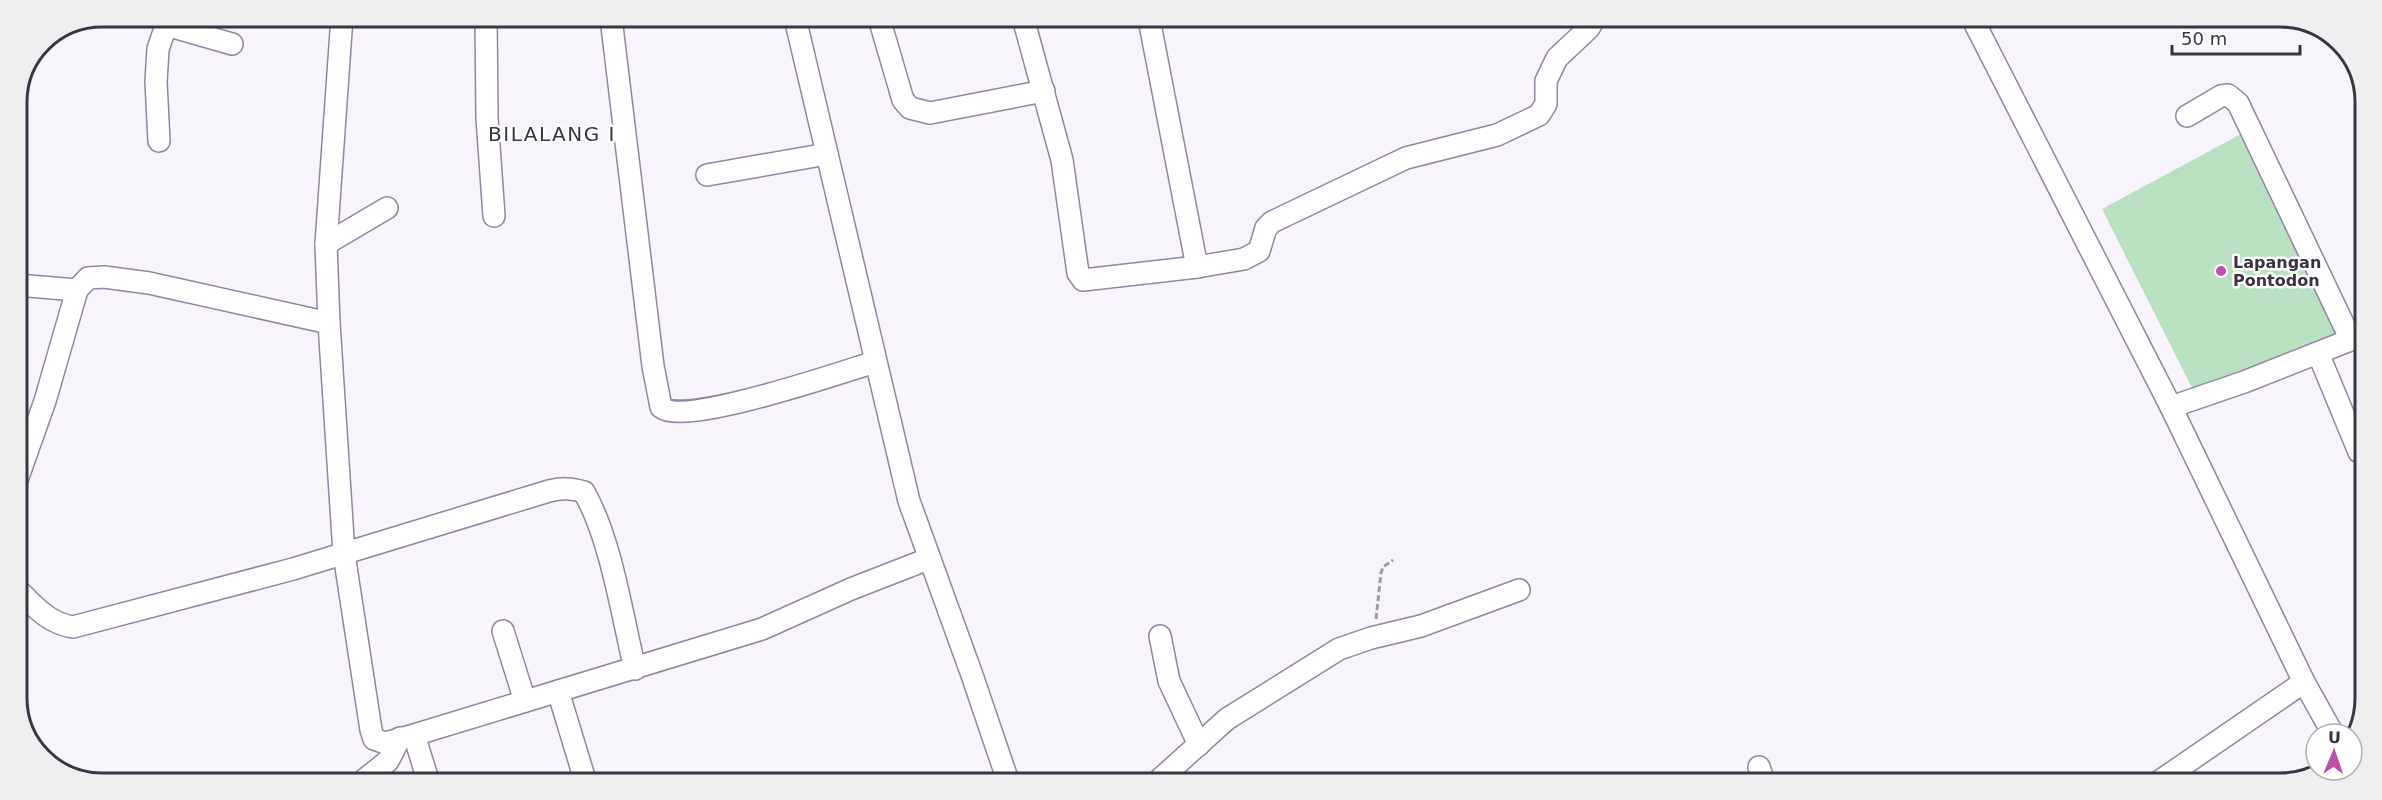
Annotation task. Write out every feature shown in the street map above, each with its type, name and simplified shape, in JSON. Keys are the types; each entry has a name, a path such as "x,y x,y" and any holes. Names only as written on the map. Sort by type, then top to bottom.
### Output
{"street":[{"path":"159,141 156,82 158,49 165,27"},
{"path":"184,27 232,44"},
{"path":"341,27 326,244 329,323 344,554 372,736 381,742 407,736 762,629 852,589 928,559"},
{"path":"486,27 487,118 494,216"},
{"path":"612,27 653,366 661,407 666,411 686,412 728,405 875,362"},
{"path":"797,27 909,501 1005,773"},
{"path":"882,27 903,100 910,108 930,113 1044,91"},
{"path":"1026,27 1062,160 1078,273 1083,280 1197,267 1252,256 1259,251 1266,228 1272,222 1406,158 1497,135 1539,115 1546,104 1546,81 1557,58 1589,27"},
{"path":"1151,27 1197,267"},
{"path":"1977,27 2171,407 2304,682 2326,722"},
{"path":"2187,116 2221,96 2228,95 2238,103 2355,334"},
{"path":"707,175 827,154"},
{"path":"326,244 387,208"},
{"path":"27,453 77,290 88,278 104,277 148,283 329,323"},
{"path":"27,286 77,290"},
{"path":"2171,407 2355,339"},
{"path":"2318,353 2355,442"},
{"path":"27,599 41,614 60,625 73,627 344,554 563,488 584,492 594,510 603,537 635,669"},
{"path":"1167,773 1227,719 1340,649 1371,638 1421,626 1519,590"},
{"path":"503,631 525,701"},
{"path":"1160,636 1169,681 1199,745"},
{"path":"2172,773 2304,682"},
{"path":"558,691 583,773"},
{"path":"373,773 388,761 407,736"},
{"path":"407,736 425,773"}],"path":[{"path":"1371,638 1379,600 1381,573 1383,567 1393,560"}],"green space":[{"name":"Lapangan Pontodon","path":"2241,134 2340,333 2194,392 2102,209"}],"place":[{"name":"Lapangan Pontodon","path":"2221,271"}],"district":[{"name":"BILALANG I","path":"552,134"}]}
